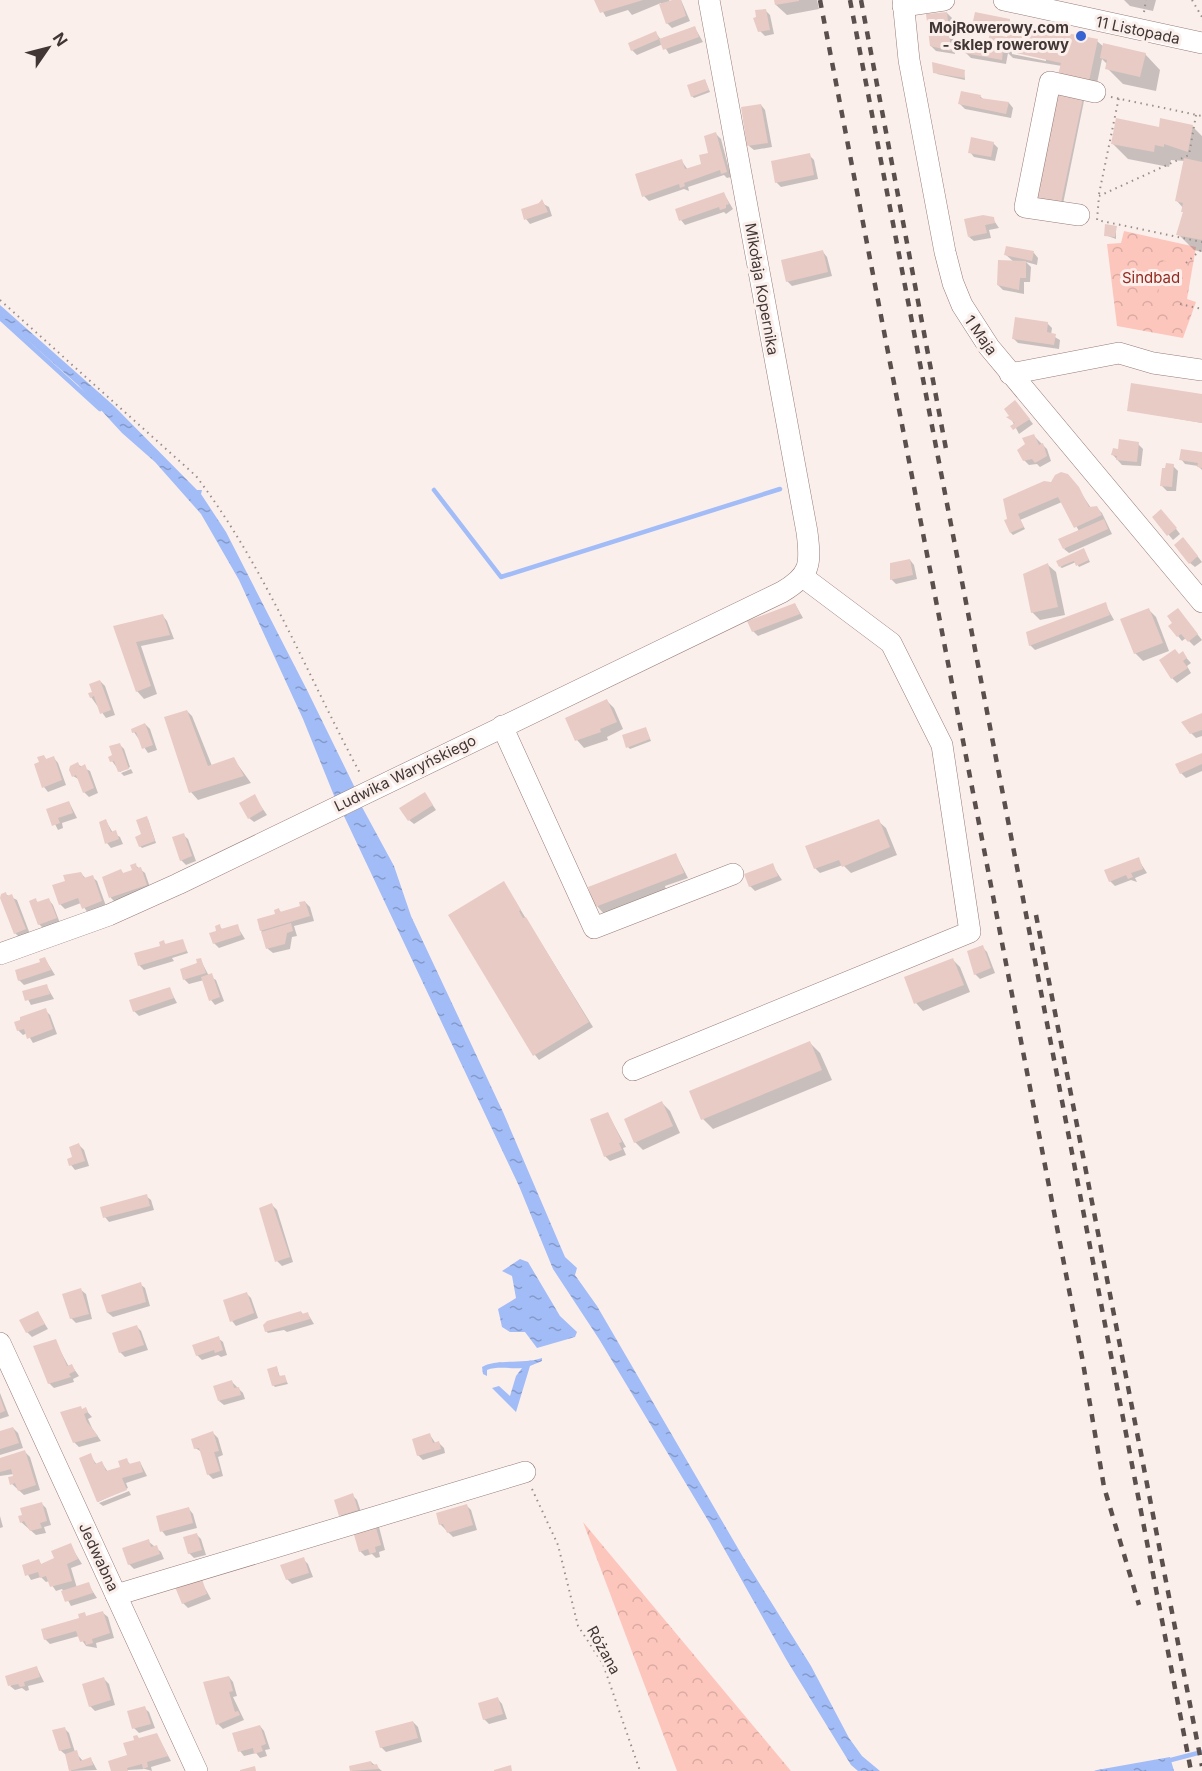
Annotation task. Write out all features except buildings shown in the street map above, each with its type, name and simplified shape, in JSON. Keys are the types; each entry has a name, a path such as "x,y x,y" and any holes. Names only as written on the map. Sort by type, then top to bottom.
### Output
{"street":[{"name":"Mikołaja Kopernika","path":"709,0 807,532 810,555 803,577"},
{"path":"903,3 944,0"},
{"name":"11 Listopada","path":"1004,0 1202,43"},
{"name":"1 Maja","path":"903,3 909,60 953,283 967,315 1010,374 1202,602"},
{"path":"1079,216 1025,207 1050,82 1098,95"},
{"path":"1010,374 1119,353 1153,363 1202,370"},
{"name":"Ludwika Waryńskiego","path":"0,954 109,915 782,592 803,577"},
{"path":"633,1070 970,932 942,745 891,643 803,577"},
{"path":"502,726 594,928 733,874"},
{"name":"Jedwabna","path":"0,1343 197,1771"},
{"path":"116,1596 525,1472"}],"path":[{"path":"1192,0 1202,17"},
{"path":"1098,95 1119,97 1202,116"},
{"path":"1119,97 1099,196 1097,220 1202,242"},
{"path":"1099,196 1189,155 1196,115"},
{"path":"1186,263 1202,249"},
{"path":"0,300 196,476 220,507 263,578 311,681 368,790"},
{"path":"1180,304 1202,309"},
{"name":"Różana","path":"525,1472 541,1514 558,1545 578,1626 603,1664 640,1771"}],"green space":[{"name":"Sindbad","path":"1124,231 1196,247 1187,299 1196,302 1183,338 1117,326 1107,244 1121,243"},
{"path":"1163,261 1184,264 1179,298 1158,295"},
{"path":"583,1522 791,1771 677,1771"}],"water":[{"path":"0,305 113,405 197,490 202,490 201,494 226,532 355,788 335,798 303,719 239,580 201,514 155,462 122,433 78,385 0,316"},
{"path":"362,807 394,866 411,916 503,1112 565,1257 577,1268 575,1275 597,1306 743,1557 811,1666 849,1738 862,1756 880,1771 858,1771 851,1765 786,1659 709,1522 599,1339 553,1269 519,1186 344,816"},
{"path":"520,1259 528,1262 560,1316 577,1332 575,1337 537,1348 525,1332 510,1332 502,1327 498,1309 516,1298 512,1276 502,1271"},
{"path":"542,1358 542,1361 530,1366 516,1412 492,1388 499,1386 510,1396 516,1376 522,1368 495,1368 487,1370 487,1376 483,1374 482,1367 487,1365"},
{"path":"1170,1757 1174,1771 1094,1771 1097,1770"}],"waterway":[{"path":"0,318 100,409"},
{"path":"434,490 501,577 780,489"},
{"path":"1167,1761 1202,1752"}],"railway":[{"path":"820,0 1082,1357 1104,1487 1139,1605"},
{"path":"850,0 1191,1771"},
{"path":"861,0 946,449"},
{"path":"1036,915 1202,1766"}],"place":[{"name":"MojRowerowy.com - sklep rowerowy","path":"1081,36"}]}
